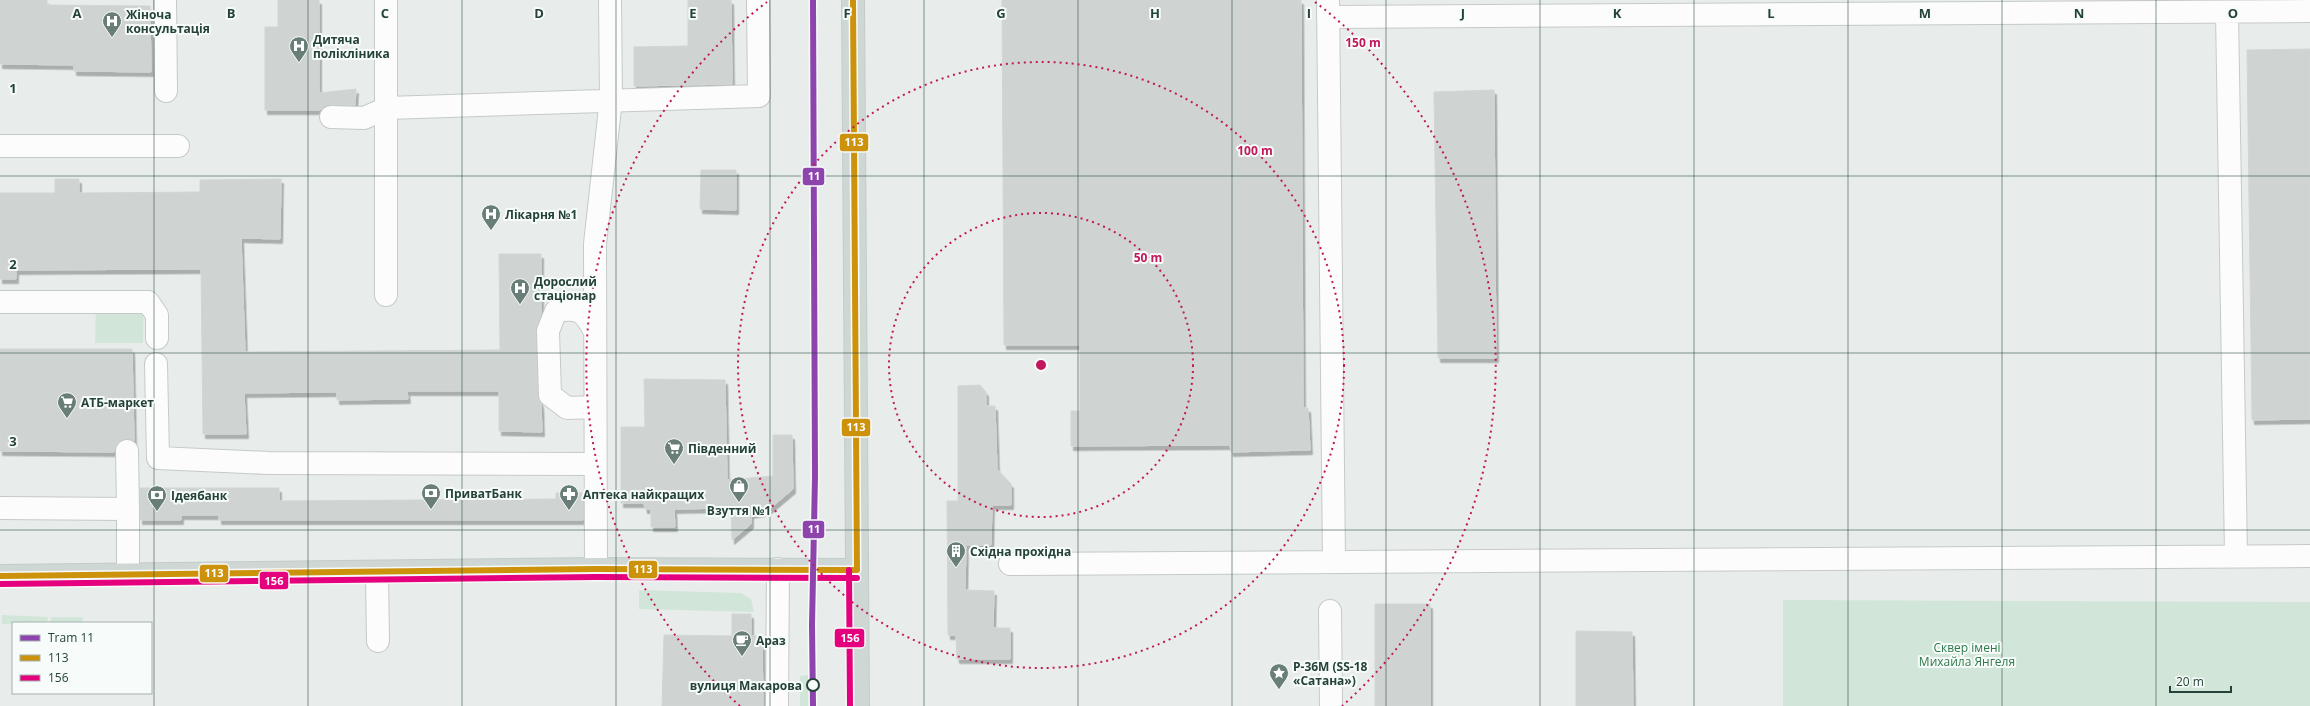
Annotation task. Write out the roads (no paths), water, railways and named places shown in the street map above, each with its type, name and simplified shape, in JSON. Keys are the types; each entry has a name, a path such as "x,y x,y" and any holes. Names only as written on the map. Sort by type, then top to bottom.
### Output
{"main road":[{"path":"853,0 858,706"},
{"path":"0,576 596,569 857,570"}],"lane":[{"path":"165,0 166,91"},
{"path":"386,0 386,295"},
{"path":"596,569 595,244 611,99 610,0"},
{"path":"331,117 364,118 387,108 611,99 759,96 758,0"},
{"path":"1334,562 1328,9 1693,8 2227,12 2310,11"},
{"path":"2227,12 2236,556"},
{"path":"0,146 178,146"},
{"path":"0,302 148,302 157,315 157,338"},
{"path":"595,332 586,315 573,308 556,311 548,331 550,395 567,408 595,406"},
{"path":"156,364 158,458 268,463 595,464"},
{"path":"127,451 128,574"},
{"path":"0,508 128,509"},
{"path":"1010,564 2310,556"},
{"path":"777,706 778,569"},
{"path":"377,572 378,641"},
{"path":"1330,611 1331,706"}],"tram line":[{"name":"11","path":"813,0 815,477 812,625 813,706"}],"place":[{"name":"Жіноча консультація","path":"112,38"},
{"name":"Дитяча полікліника","path":"299,63"},
{"name":"Лікарня №1","path":"491,231"},
{"name":"Дорослий стаціонар","path":"520,305"},
{"name":"АТБ-маркет","path":"67,419"},
{"name":"Південний","path":"674,465"},
{"name":"Взуття №1","path":"739,503"},
{"name":"ПриватБанк","path":"431,510"},
{"name":"Аптека найкращих","path":"569,511"},
{"name":"Ідеябанк","path":"157,512"},
{"name":"Східна прохідна","path":"956,568"},
{"name":"Араз","path":"742,657"},
{"name":"вулиця Макарова","path":"813,685"},
{"name":"Р-36М (SS-18 «Сатана»)","path":"1279,690"}],"park label":[{"name":"Сквер імені Михайла Янгеля","path":"1967,654"}]}
